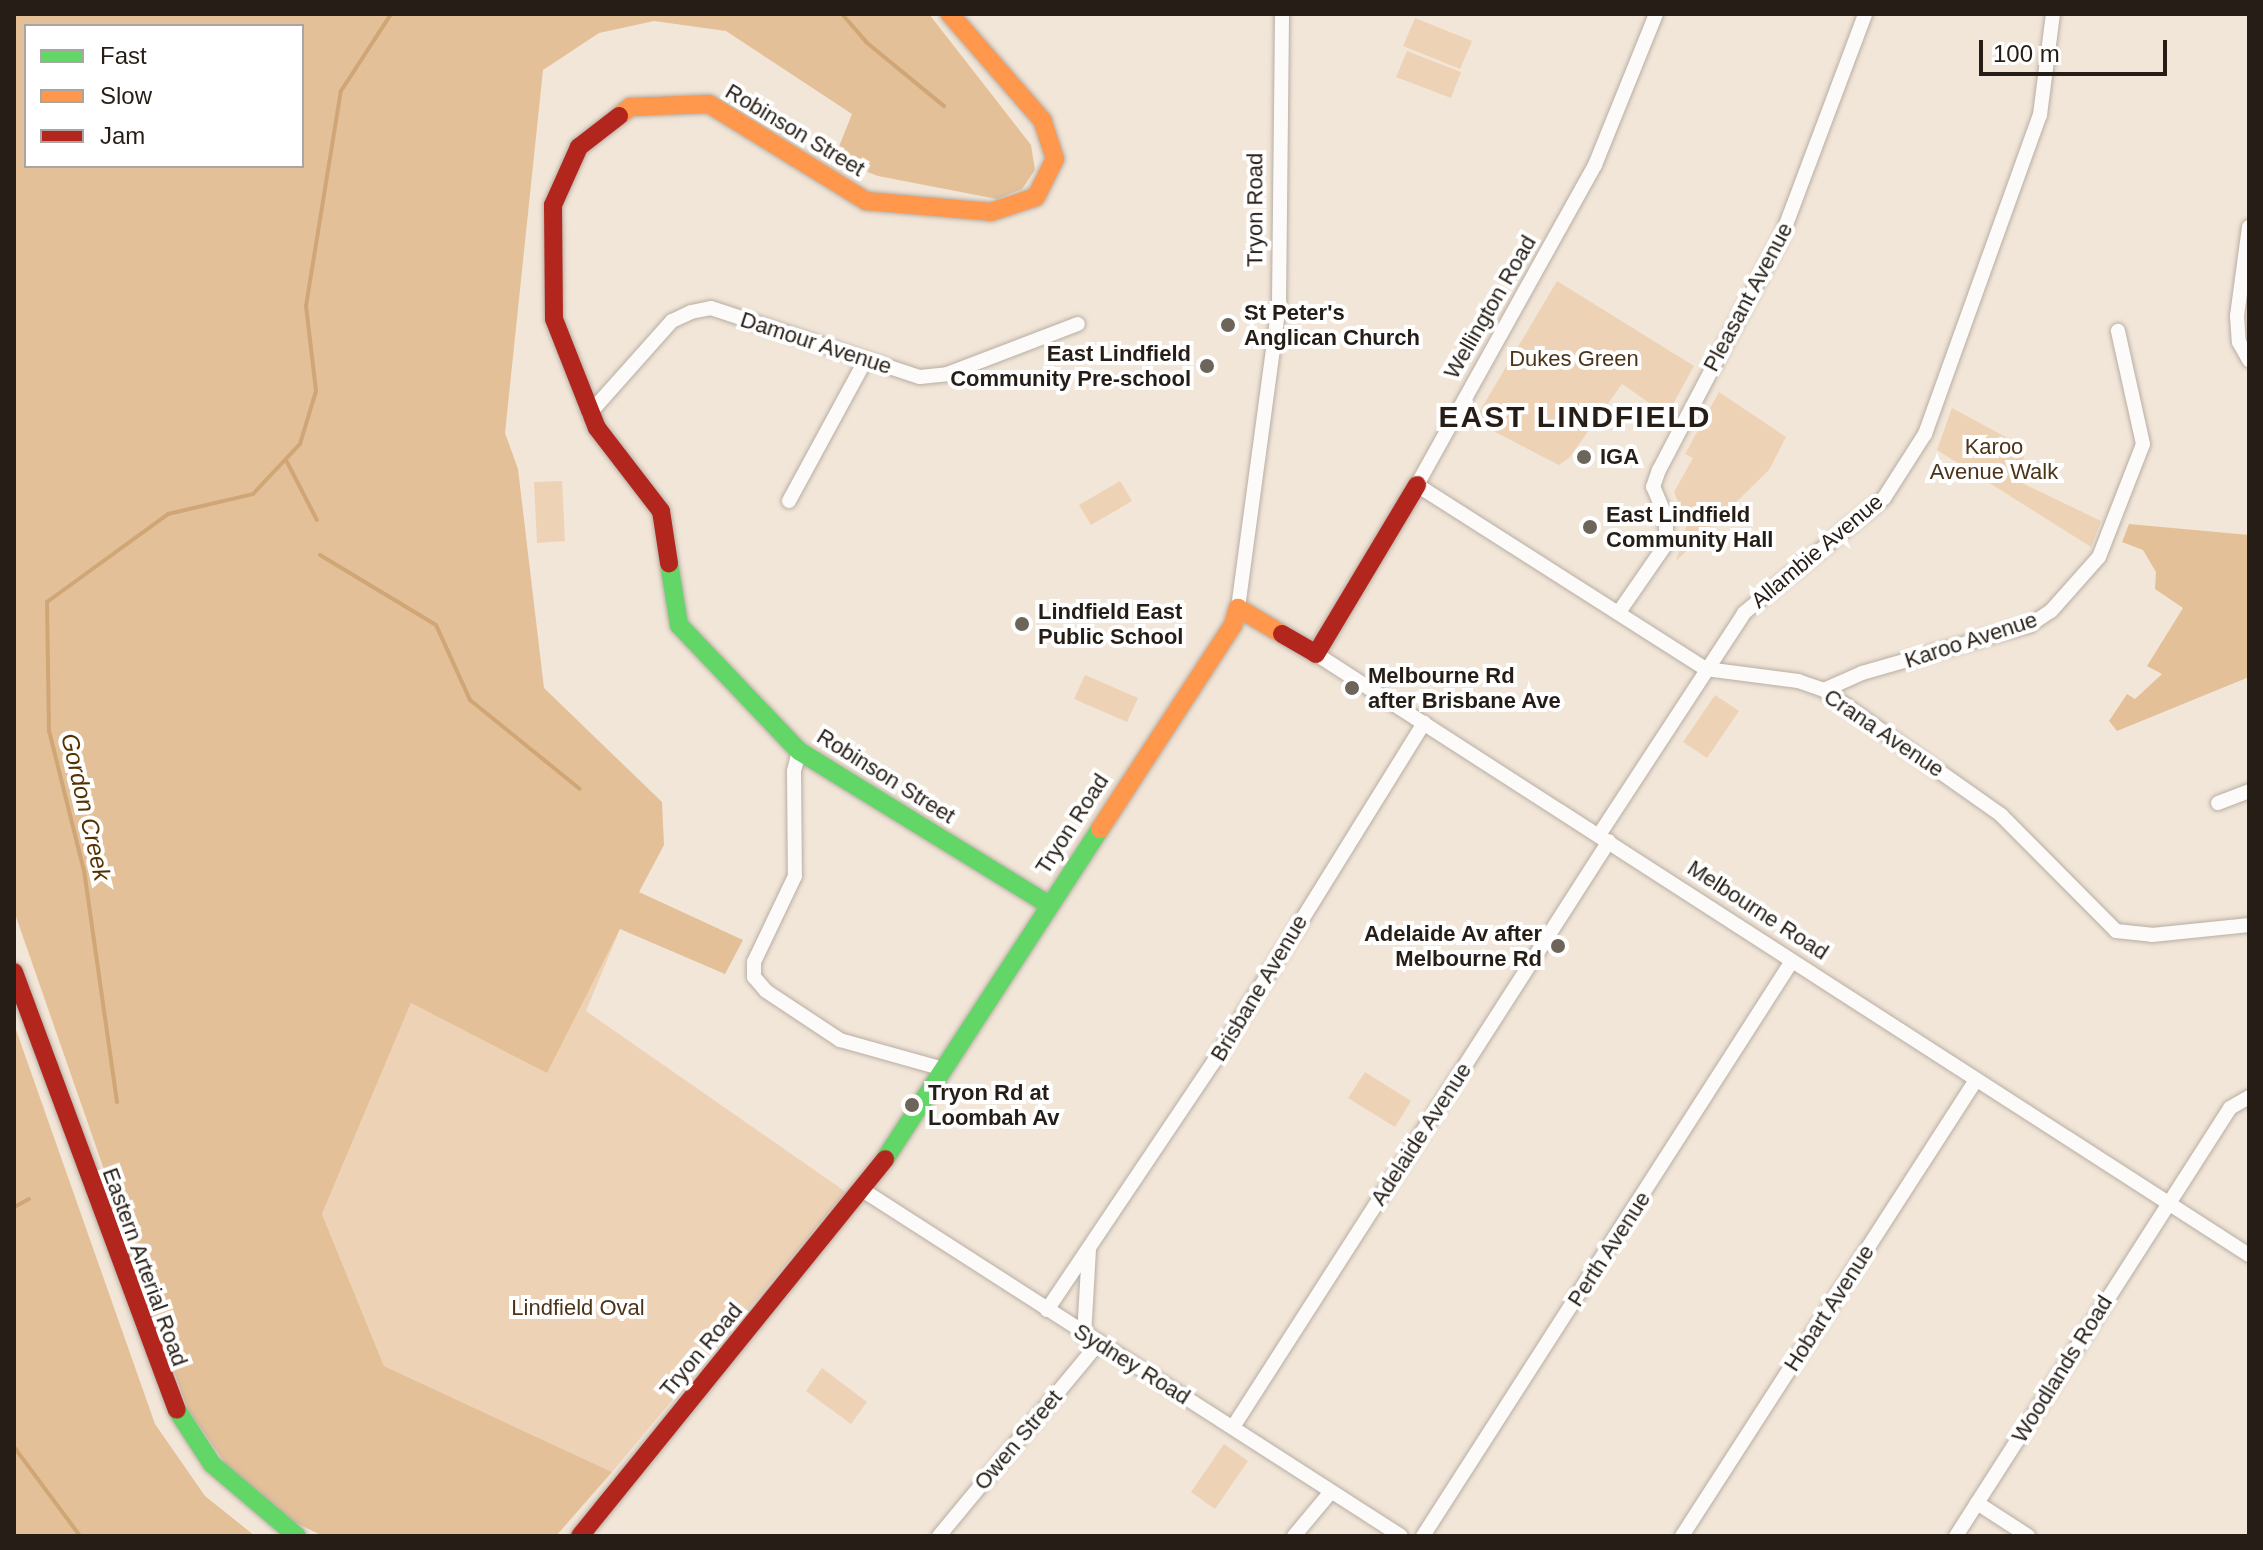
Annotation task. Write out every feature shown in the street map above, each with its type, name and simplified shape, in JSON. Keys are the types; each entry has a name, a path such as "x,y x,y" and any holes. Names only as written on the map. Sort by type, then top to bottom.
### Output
{"street":[{"name":"Robinson Street","path":"950,14 1043,121 1055,159 1036,197 991,212 866,201 709,104 630,107 579,147 553,205 554,319 589,414 661,511 679,625 799,751 1049,905"},
{"name":"Tryon Road","path":"580,1536 864,1191 1233,625 1238,608 1279,303 1282,14"},
{"name":"Wellington Road","path":"1316,654 1417,485 1595,165 1656,14"},
{"name":"Pleasant Avenue","path":"1619,612 1666,544 1666,517 1653,487 1659,470 1781,238 1865,14"},
{"name":"Allambie Avenue","path":"1604,838 1706,669 1760,595 1884,498 1925,434 2040,115 2053,14"},
{"path":"2249,227 2237,316 2239,342 2249,360"},
{"name":"Damour Avenue","path":"589,414 672,321 691,312 711,308 920,377 947,374 1078,324"},
{"name":"Karoo Avenue","path":"1824,690 1862,673 2030,625 2051,611 2099,557 2143,444 2118,331"},
{"path":"789,501 865,361"},
{"name":"Crana Avenue","path":"1417,485 1706,669 1798,681 1824,690 2001,815 2116,931 2152,935 2249,925"},
{"name":"Melbourne Road","path":"1238,608 1316,654 1604,838 2249,1255"},
{"name":"Brisbane Avenue","path":"1047,1310 1215,1060 1424,723"},
{"path":"799,751 794,771 795,876 754,962 754,977 766,991 840,1040 944,1069"},
{"path":"2218,803 2249,791"},
{"name":"Adelaide Avenue","path":"1233,1427 1604,838"},
{"name":"Perth Avenue","path":"1423,1536 1792,961"},
{"name":"Eastern Arterial Road","path":"14,972 168,1397 212,1464 263,1512 297,1536"},
{"name":"Hobart Avenue","path":"1682,1536 1976,1080"},
{"name":"Woodlands Road","path":"1956,1536 2230,1108 2249,1097"},
{"name":"Sydney Road","path":"864,1191 1097,1345 1233,1427 1330,1493 1401,1536"},
{"path":"1084,1336 1089,1249"},
{"name":"Owen Street","path":"939,1536 1097,1345"},
{"path":"1294,1536 1330,1493"},
{"path":"1977,1503 2028,1536"}],"green space":[{"path":"1415,18 1472,41 1460,69 1403,46"},
{"path":"1407,51 1461,72 1451,98 1396,77"},
{"name":"Dukes Green","path":"1557,281 1694,366 1667,415 1622,384 1569,458 1559,465 1474,421"},
{"path":"1719,392 1786,437 1769,470 1676,561 1687,524 1674,492 1693,458 1685,454"},
{"name":"Karoo Avenue Walk","path":"1952,408 2026,448 2018,481 2101,521 2091,547 1937,450"},
{"path":"562,481 565,541 537,543 534,482"},
{"path":"1120,481 1132,501 1091,525 1079,505"},
{"path":"1085,675 1138,698 1127,722 1074,699"},
{"path":"1715,695 1739,711 1707,758 1683,742"},
{"name":"Lindfield Oval","path":"620,929 586,1011 846,1192 612,1472 384,1366 322,1214 411,1003 547,1072"},
{"path":"1365,1072 1411,1101 1395,1127 1348,1098"},
{"path":"822,1368 867,1402 851,1424 806,1391"},
{"path":"1224,1444 1248,1461 1215,1509 1191,1492"}],"shaded area":[{"path":"14,14 929,14 1031,145 1035,170 1022,189 997,199 878,176 834,159 852,114 726,31 654,21 599,33 543,70 505,433 518,469 544,688 662,802 664,845 639,892 743,940 725,974 620,929 547,1073 411,1003 322,1214 384,1366 612,1472 556,1536 323,1536 288,1519 232,1473 187,1408 14,911"},
{"path":"2129,524 2249,535 2249,677 2117,731 2109,721 2127,694 2135,699 2162,674 2147,666 2183,608 2155,589 2156,572 2143,550 2122,542"},
{"path":"14,1024 155,1424 205,1496 255,1536 14,1536"}],"waterway":[{"name":"Gordon Creek","path":"117,1102 84,871 49,731 47,602 168,514 253,494 300,444 316,391 306,306 341,91 391,14"},
{"path":"842,14 866,42 944,106"},
{"path":"287,462 317,520"},
{"path":"320,555 436,625 470,700 580,789"},
{"name":"Gordon Creek","path":"14,1207 29,1199"},
{"name":"Gordon Creek","path":"14,1447 80,1536"}],"traffic: fast":[{"path":"669,563 679,625 799,751 1049,905"},
{"path":"885,1159 1100,829"},
{"path":"177,1410 212,1464 297,1536"}],"traffic: slow":[{"path":"619,116 630,107 709,104 866,201 991,212 1036,197 1055,159 1043,121 950,14"},
{"path":"1100,829 1233,625 1238,608 1282,634"}],"traffic: jam":[{"path":"619,116 579,147 553,205 554,319 597,428 661,511 669,563"},
{"path":"1282,634 1316,654 1417,485"},
{"path":"14,972 177,1410"},
{"path":"580,1536 885,1159"}],"place":[{"name":"St Peter's Anglican Church","path":"1228,325"},
{"name":"East Lindfield Community Pre-school","path":"1207,366"},
{"name":"IGA","path":"1584,457"},
{"name":"East Lindfield Community Hall","path":"1590,527"},
{"name":"Lindfield East Public School","path":"1022,624"},
{"name":"Melbourne Rd after Brisbane Ave","path":"1352,688"},
{"name":"Adelaide Av after Melbourne Rd","path":"1558,946"},
{"name":"Tryon Rd at Loombah Av","path":"912,1105"}],"district":[{"name":"EAST LINDFIELD","path":"1575,417"}]}
